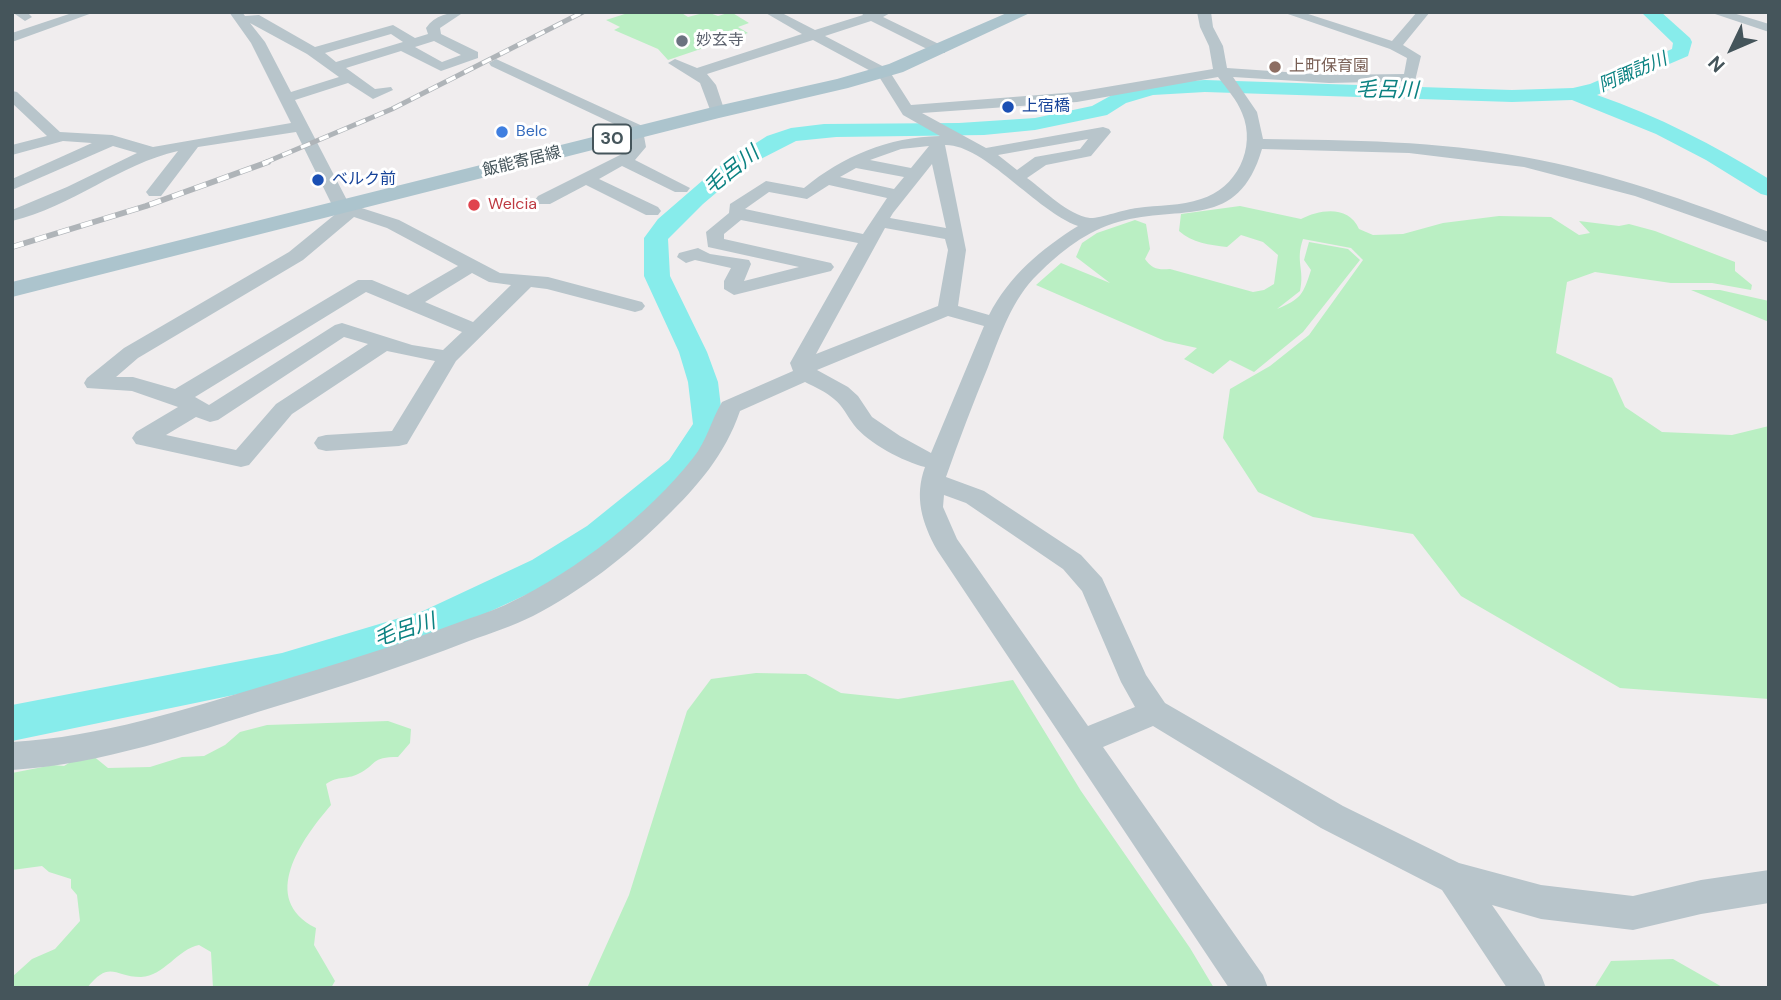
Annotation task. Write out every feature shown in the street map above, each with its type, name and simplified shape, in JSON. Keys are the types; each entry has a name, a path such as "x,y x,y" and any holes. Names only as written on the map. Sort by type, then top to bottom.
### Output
{"main road":[{"name":"飯能寄居線","path":"12,290 883,72 940,51 1024,12"}],"street":[{"path":"12,38 89,12"},
{"path":"435,36 435,25 458,12"},
{"path":"770,12 883,72 909,112 945,141 955,229 953,235 957,250 947,309"},
{"path":"1204,12 1206,30 1215,44 1217,60 1224,74 1249,106 1255,144 1243,180 1235,191 1224,199 1201,206 1154,210 1110,218 1090,227 1039,264 1015,288 995,323 935,472 931,507 946,543 1084,741 1250,988"},
{"path":"909,112 1077,97 1224,74 1329,79 1410,78 1415,56 1395,46 1288,12"},
{"path":"1395,46 1424,12"},
{"path":"1715,12 1769,28"},
{"path":"696,74 875,14 940,51"},
{"path":"239,16 254,18 314,52 373,94 386,90"},
{"path":"239,16 258,42 347,208 393,224 504,281 548,283 635,306"},
{"path":"314,52 393,29 409,44 441,67 473,55 435,36 409,44 334,67"},
{"path":"496,63 640,132 634,154 544,200"},
{"path":"675,64 710,84 717,113"},
{"path":"286,97 350,78"},
{"path":"15,101 54,135 112,140 152,152"},
{"path":"12,216 152,152 301,126"},
{"path":"984,153 1102,132 1085,153 1041,162 1017,177"},
{"path":"12,150 61,137"},
{"path":"12,185 112,140"},
{"path":"945,141 914,174 879,221 801,363 804,370 850,401 864,422 1073,562 1093,585 1135,682 1155,712 1332,817 1454,878 1541,902 1633,913 1701,897 1769,886"},
{"path":"737,214 736,208 766,186 807,194 824,179 852,162 914,142 945,141 984,153 1067,216 1090,227"},
{"path":"155,192 193,143"},
{"path":"1255,144 1418,148 1496,158 1607,182 1769,238"},
{"path":"622,160 681,188"},
{"path":"852,162 914,174"},
{"path":"584,178 652,211"},
{"path":"824,179 898,195"},
{"path":"12,196 41,204"},
{"path":"347,208 296,256 131,353 95,383 133,384 186,402 209,415 342,330 383,344 448,357"},
{"path":"737,214 868,240"},
{"path":"737,214 715,232 715,243 824,267"},
{"path":"879,221 953,235"},
{"path":"686,257 698,254 705,259 741,264 734,281 734,289 857,260"},
{"path":"409,303 471,266"},
{"path":"326,443 399,438 448,357 525,282"},
{"path":"383,344 284,409 241,459 144,438 186,402 365,284 475,330"},
{"path":"12,756 53,756 141,737 395,659 528,607 625,540 680,489 708,455 729,416 730,407 804,370 947,309 995,323"},
{"path":"1084,741 1155,712"},
{"path":"1454,878 1528,988"}],"green space":[{"name":"妙玄寺","path":"631,12 680,12 688,17 707,12 718,16 731,12 749,23 738,27 748,33 668,60 658,49 614,30 620,27 606,20"},
{"path":"1240,206 1301,219 1333,211 1348,216 1359,229 1373,235 1403,234 1443,223 1499,216 1551,217 1579,235 1590,233 1579,221 1619,226 1629,224 1655,231 1735,262 1735,271 1752,285 1751,290 1712,283 1671,283 1595,272 1567,282 1556,353 1612,378 1625,407 1662,432 1732,435 1769,426 1769,699 1620,688 1461,596 1413,534 1313,517 1258,492 1223,438 1230,389 1270,366 1309,335 1363,260 1351,248 1303,239 1300,254 1300,291 1277,309 1296,299 1306,285 1311,270 1304,260 1309,242 1348,249 1360,260 1303,332 1254,372 1230,360 1213,374 1184,359 1197,348 1165,341 1036,285 1061,263 1110,283 1076,257 1082,243 1097,233 1135,220 1146,224 1150,249 1145,259 1153,267 1170,269 1253,292 1264,290 1274,284 1278,255 1263,242 1241,235 1227,247 1195,241 1179,231 1181,214"},
{"path":"1691,290 1720,290 1769,301 1769,322"},
{"path":"756,673 806,674 841,693 898,699 1013,680 1081,791 1190,948 1214,988 587,988 629,895 687,711 711,679"},
{"path":"388,721 411,729 410,743 398,757 378,760 358,774 326,784 331,805 308,834 291,868 288,885 290,901 299,916 316,928 314,945 335,981 331,988 213,988 211,952 199,945 191,947 149,976 107,972 101,974 87,988 12,988 12,977 32,959 55,949 80,921 77,895 71,888 71,879 49,872 42,866 12,870 12,773 53,765 64,766 92,755 108,768 150,767 182,757 204,756 225,745 240,732 267,725"},
{"path":"1673,959 1724,988 1594,988 1611,961"}],"waterway":[{"name":"阿諏訪川","path":"1573,94 1596,89 1681,52 1683,42 1650,12"},
{"name":"毛呂川","path":"12,723 282,669 433,623 545,570 599,535 680,468 708,424 703,382 693,352 657,276 656,238 667,224 725,172 774,141 791,135 836,130 959,129 1035,124 1100,110 1113,105 1119,99 1151,89 1205,86 1512,96 1573,94"},
{"name":"毛呂川","path":"1573,94 1664,129 1714,155 1769,189"}],"railway":[{"path":"264,163 392,109 583,12"},
{"path":"12,247 146,206 268,162"}],"place":[{"name":"妙玄寺","path":"682,41"},
{"name":"上町保育園","path":"1275,67"},
{"name":"上宿橋","path":"1008,107"},
{"name":"Belc","path":"502,132"},
{"name":"ベルク前","path":"318,180"},
{"name":"Welcia","path":"474,205"}]}
